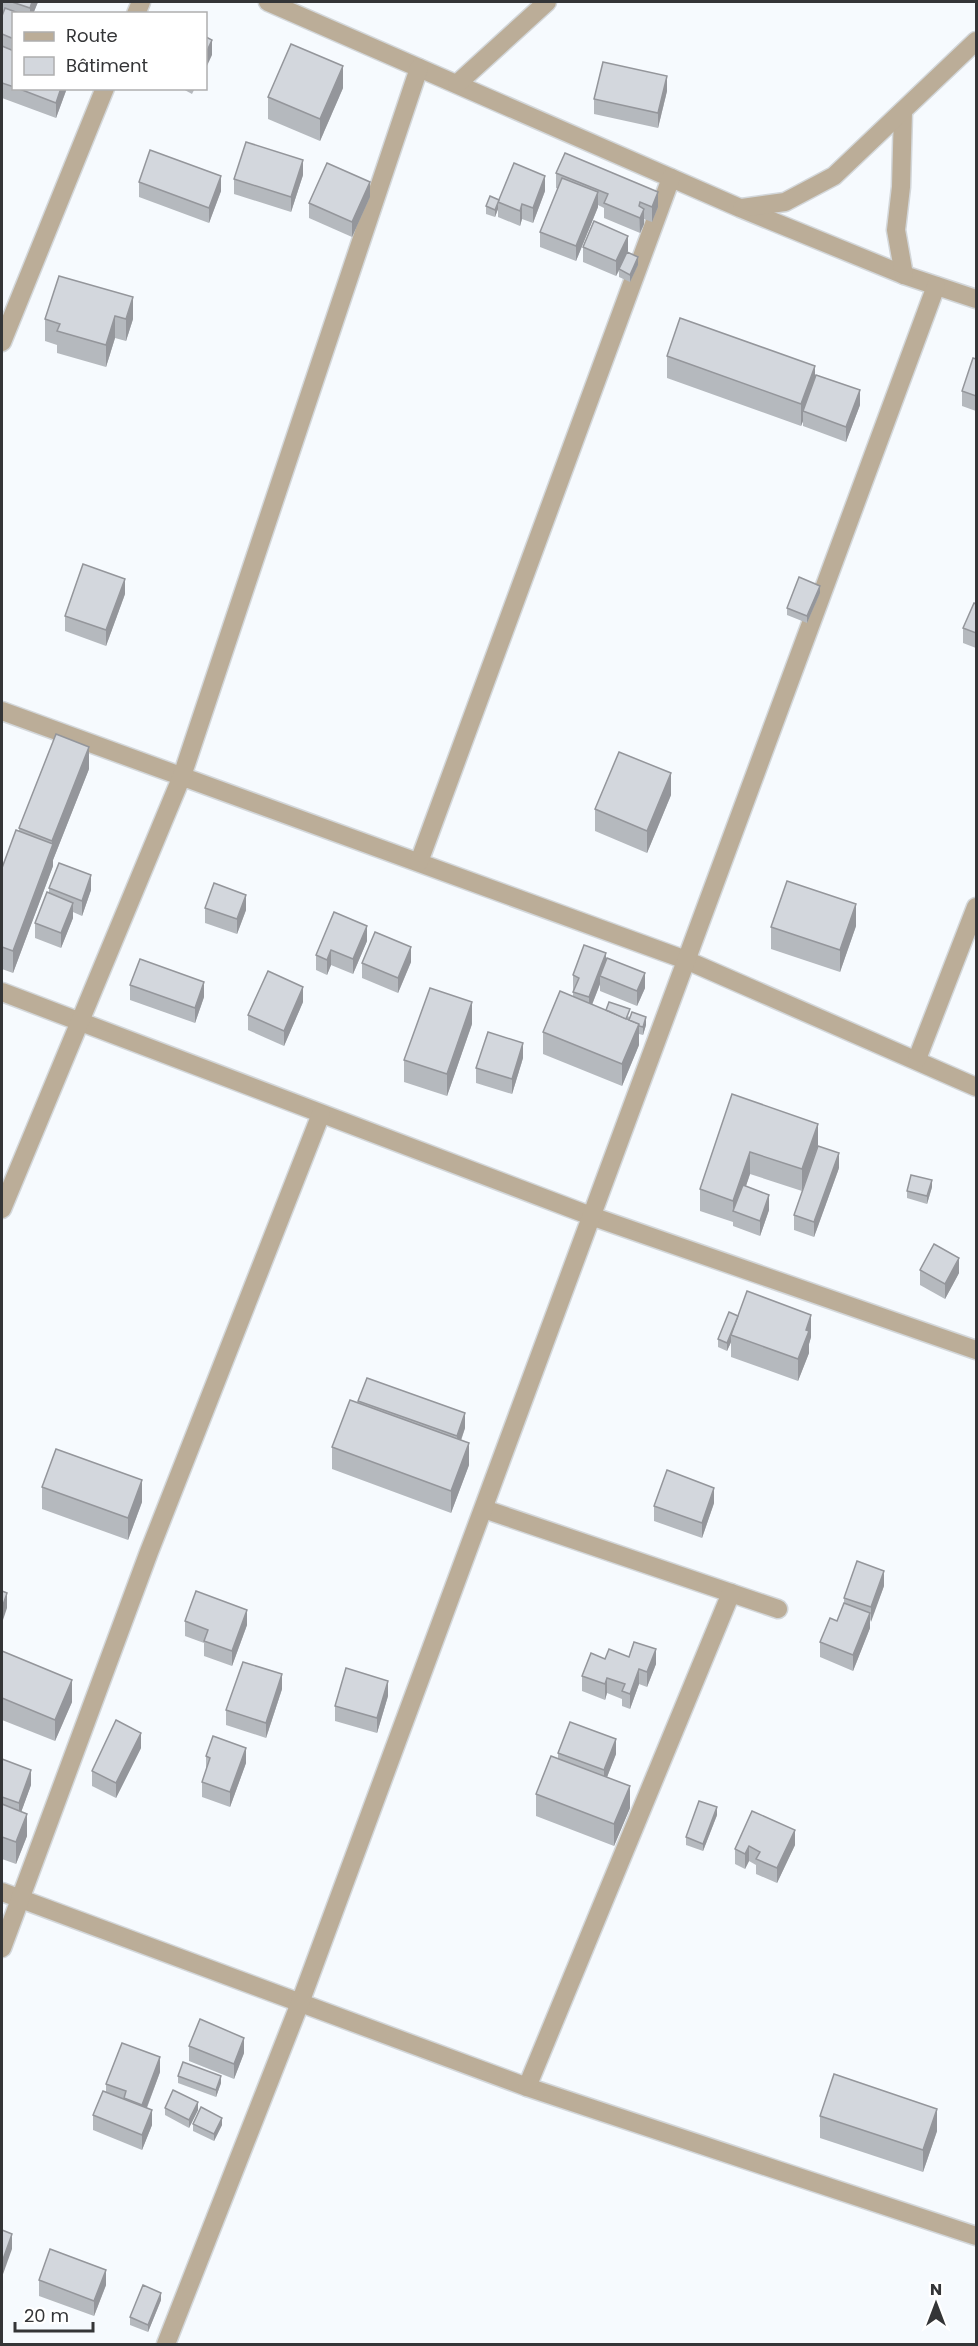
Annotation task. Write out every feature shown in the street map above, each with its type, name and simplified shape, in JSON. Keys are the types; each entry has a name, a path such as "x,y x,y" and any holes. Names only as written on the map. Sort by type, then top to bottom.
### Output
{"street":[{"path":"268,2 740,208 904,275 976,299"},
{"path":"457,84 547,2"},
{"path":"740,208 785,202 834,176 976,41"},
{"path":"2,1209 182,776 420,68"},
{"path":"2,342 104,90"},
{"path":"903,111 901,187 896,230 904,275"},
{"path":"419,862 671,178"},
{"path":"166,2344 300,2003 936,286"},
{"path":"2,711 687,960 976,1087"},
{"path":"916,1059 976,907"},
{"path":"2,992 591,1216 976,1350"},
{"path":"2,1948 150,1552 321,1114"},
{"path":"484,1509 778,1609"},
{"path":"526,2087 731,1593"},
{"path":"2,1892 526,2087 976,2236"}],"building":[{"path":"12,2 32,2 30,8"},
{"path":"5,8 16,12 12,12 12,38 2,34 2,16"},
{"path":"207,38 212,40 207,51"},
{"path":"291,44 343,66 320,119 268,97"},
{"path":"2,46 12,50 12,86 2,83"},
{"path":"603,62 667,76 658,113 594,99"},
{"path":"22,90 60,90 56,103"},
{"path":"246,142 303,160 291,197 234,179"},
{"path":"150,150 221,176 209,208 139,182"},
{"path":"565,153 658,192 652,207 640,202 639,206 644,209 640,218 604,203 608,194 556,173"},
{"path":"327,163 370,182 352,222 309,203"},
{"path":"514,163 545,176 533,208 522,204 520,211 498,202"},
{"path":"562,178 598,192 576,246 540,232"},
{"path":"490,196 499,200 495,210 486,206"},
{"path":"594,221 628,236 616,261 583,247"},
{"path":"627,252 638,257 630,275 619,269"},
{"path":"59,276 133,297 126,319 115,316 106,345 57,331 60,324 45,319"},
{"path":"680,318 815,366 801,404 667,356"},
{"path":"973,358 976,359 976,396 962,391"},
{"path":"816,375 860,390 846,427 803,411"},
{"path":"83,564 125,579 106,630 65,616"},
{"path":"799,577 820,586 807,616 787,608"},
{"path":"974,603 976,604 976,633 963,628"},
{"path":"56,734 89,747 52,841 19,828"},
{"path":"619,752 671,773 647,831 595,809"},
{"path":"16,830 53,844 13,951 2,947 2,868"},
{"path":"59,863 91,875 82,901 49,888"},
{"path":"787,881 856,904 840,950 771,927"},
{"path":"214,883 246,895 237,919 205,908"},
{"path":"47,892 73,903 61,933 35,923"},
{"path":"334,912 367,926 353,959 331,950 327,960 316,955"},
{"path":"375,932 411,947 398,978 362,963"},
{"path":"584,945 606,953 589,997 573,992 579,978 573,975"},
{"path":"607,958 645,973 637,991 600,976"},
{"path":"140,959 204,982 195,1008 130,985"},
{"path":"268,971 303,987 284,1031 248,1015"},
{"path":"430,988 472,1002 447,1074 404,1060"},
{"path":"560,991 639,1024 622,1064 543,1032"},
{"path":"609,1002 630,1009 626,1019 606,1010"},
{"path":"632,1012 646,1017 643,1027 629,1020"},
{"path":"488,1032 523,1043 512,1079 476,1068"},
{"path":"732,1094 818,1124 802,1169 750,1152 733,1201 700,1189"},
{"path":"818,1146 839,1153 814,1222 794,1215"},
{"path":"911,1175 932,1180 927,1196 907,1191"},
{"path":"743,1185 769,1195 760,1221 733,1211"},
{"path":"934,1244 959,1258 945,1284 920,1270"},
{"path":"747,1291 811,1315 806,1330 809,1331 798,1359 731,1335"},
{"path":"729,1312 738,1316 727,1343 718,1339"},
{"path":"367,1378 465,1413 457,1436 358,1401"},
{"path":"350,1400 469,1443 451,1491 332,1447"},
{"path":"56,1449 142,1480 128,1518 42,1487"},
{"path":"667,1470 714,1488 702,1523 654,1506"},
{"path":"857,1561 884,1571 871,1607 844,1598"},
{"path":"2,1591 7,1593 2,1608"},
{"path":"196,1591 247,1610 232,1651 204,1641 208,1630 185,1621"},
{"path":"844,1603 870,1613 853,1655 820,1642 830,1618 837,1621"},
{"path":"634,1642 656,1649 647,1672 639,1669 630,1694 622,1691 625,1684 607,1678 605,1684 582,1676 591,1653 605,1659 609,1649 629,1657"},
{"path":"2,1651 72,1680 55,1720 2,1698"},
{"path":"243,1662 282,1674 266,1723 226,1710"},
{"path":"346,1668 388,1681 377,1718 335,1706"},
{"path":"116,1720 141,1733 116,1783 92,1771"},
{"path":"570,1722 616,1739 604,1770 558,1753"},
{"path":"213,1736 246,1748 230,1792 202,1782 210,1758 206,1756"},
{"path":"551,1756 630,1786 614,1824 536,1794"},
{"path":"2,1759 31,1770 19,1803 2,1797"},
{"path":"699,1801 717,1807 703,1844 686,1837"},
{"path":"2,1804 27,1814 16,1842 2,1837"},
{"path":"752,1811 795,1830 777,1868 756,1859 760,1852 749,1846 745,1854 735,1849"},
{"path":"200,2019 244,2038 234,2064 189,2046"},
{"path":"122,2043 160,2057 142,2105 124,2098 126,2091 106,2084"},
{"path":"183,2062 221,2076 216,2090 178,2076"},
{"path":"834,2074 937,2109 923,2150 820,2116"},
{"path":"173,2090 198,2102 189,2120 165,2108"},
{"path":"103,2091 152,2110 142,2135 93,2115"},
{"path":"201,2107 222,2118 214,2134 193,2124"},
{"path":"2,2230 12,2234 2,2262"},
{"path":"50,2249 106,2270 94,2301 39,2280"},
{"path":"143,2285 161,2293 148,2325 130,2317"}]}
